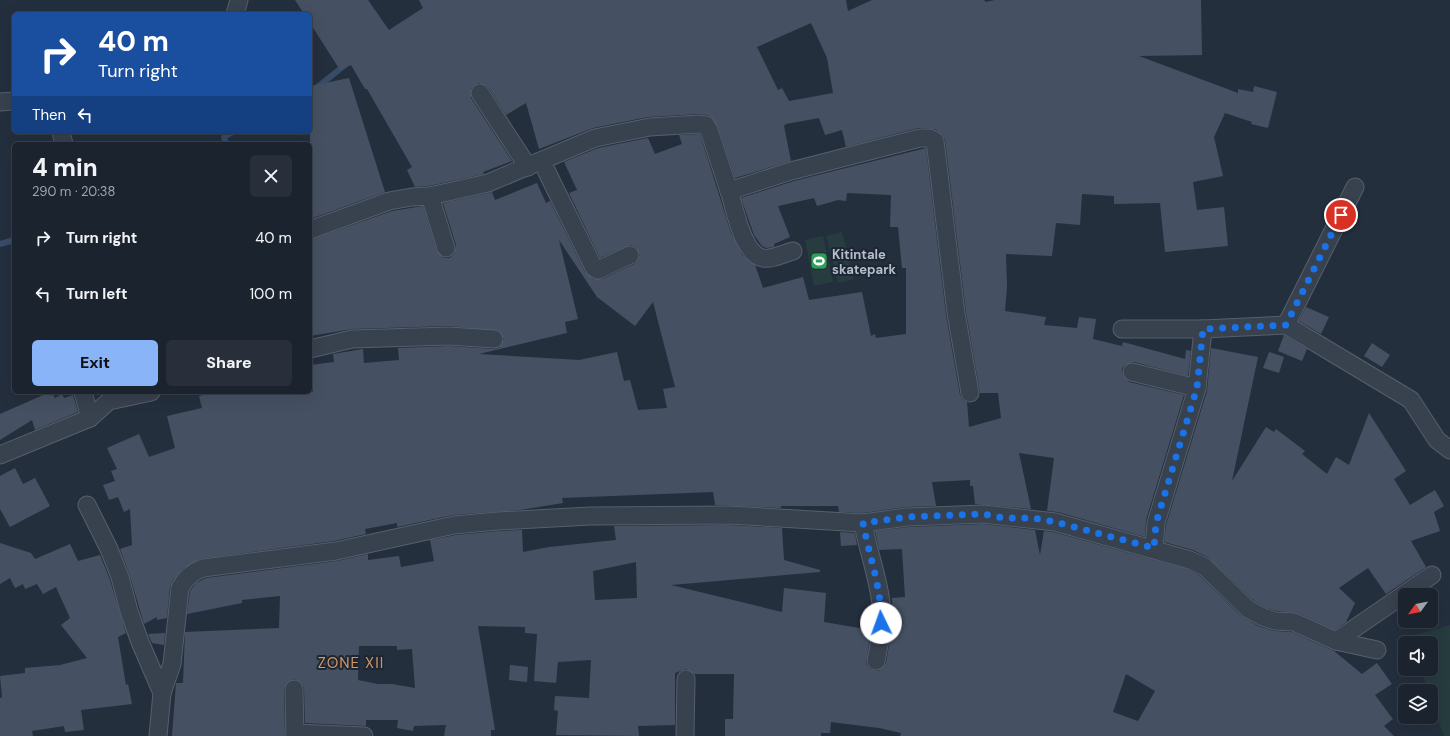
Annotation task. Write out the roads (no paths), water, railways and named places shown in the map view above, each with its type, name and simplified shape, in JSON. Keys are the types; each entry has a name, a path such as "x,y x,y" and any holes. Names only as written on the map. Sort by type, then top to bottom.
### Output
{"street":[{"path":"235,12 238,0"},
{"path":"480,94 535,165 594,268 598,270 630,255"},
{"path":"0,102 12,101"},
{"path":"312,229 389,201 430,196 488,183 535,165 595,138 650,127 703,124 709,130 744,239 749,248 756,256 764,258 793,251"},
{"path":"729,191 791,171 920,138 934,139 956,313 970,393"},
{"path":"1286,325 1355,187"},
{"path":"430,196 446,248"},
{"path":"1122,329 1203,329 1286,325 1411,400 1437,440 1450,450"},
{"path":"1154,548 1156,523 1197,388 1203,329"},
{"path":"312,349 352,339 449,336 494,340"},
{"path":"1132,372 1197,388"},
{"path":"84,394 90,418"},
{"path":"0,455 90,418 109,397 134,394"},
{"path":"87,505 109,549 120,577 129,611 140,642 162,693"},
{"path":"158,736 162,693 172,664 180,588 189,576 203,568 336,551 454,525 498,521 590,516 728,515 863,523 907,517 983,514 1003,518 1033,518 1055,522 1154,548 1190,560 1205,567 1248,609 1258,614 1275,621 1294,622 1336,641 1377,650"},
{"path":"863,523 868,552 879,591 882,614 881,632 876,661"},
{"path":"1336,641 1432,575"},
{"path":"685,736 686,679"},
{"path":"294,689 295,734 364,736"}],"waterway":[{"path":"312,91 345,65"},
{"path":"225,142 224,137 229,134"},
{"path":"0,244 12,241"}],"place":[{"name":"Kitintale skatepark","path":"819,261"}],"district":[{"name":"ZONE XII","path":"351,663"}]}
